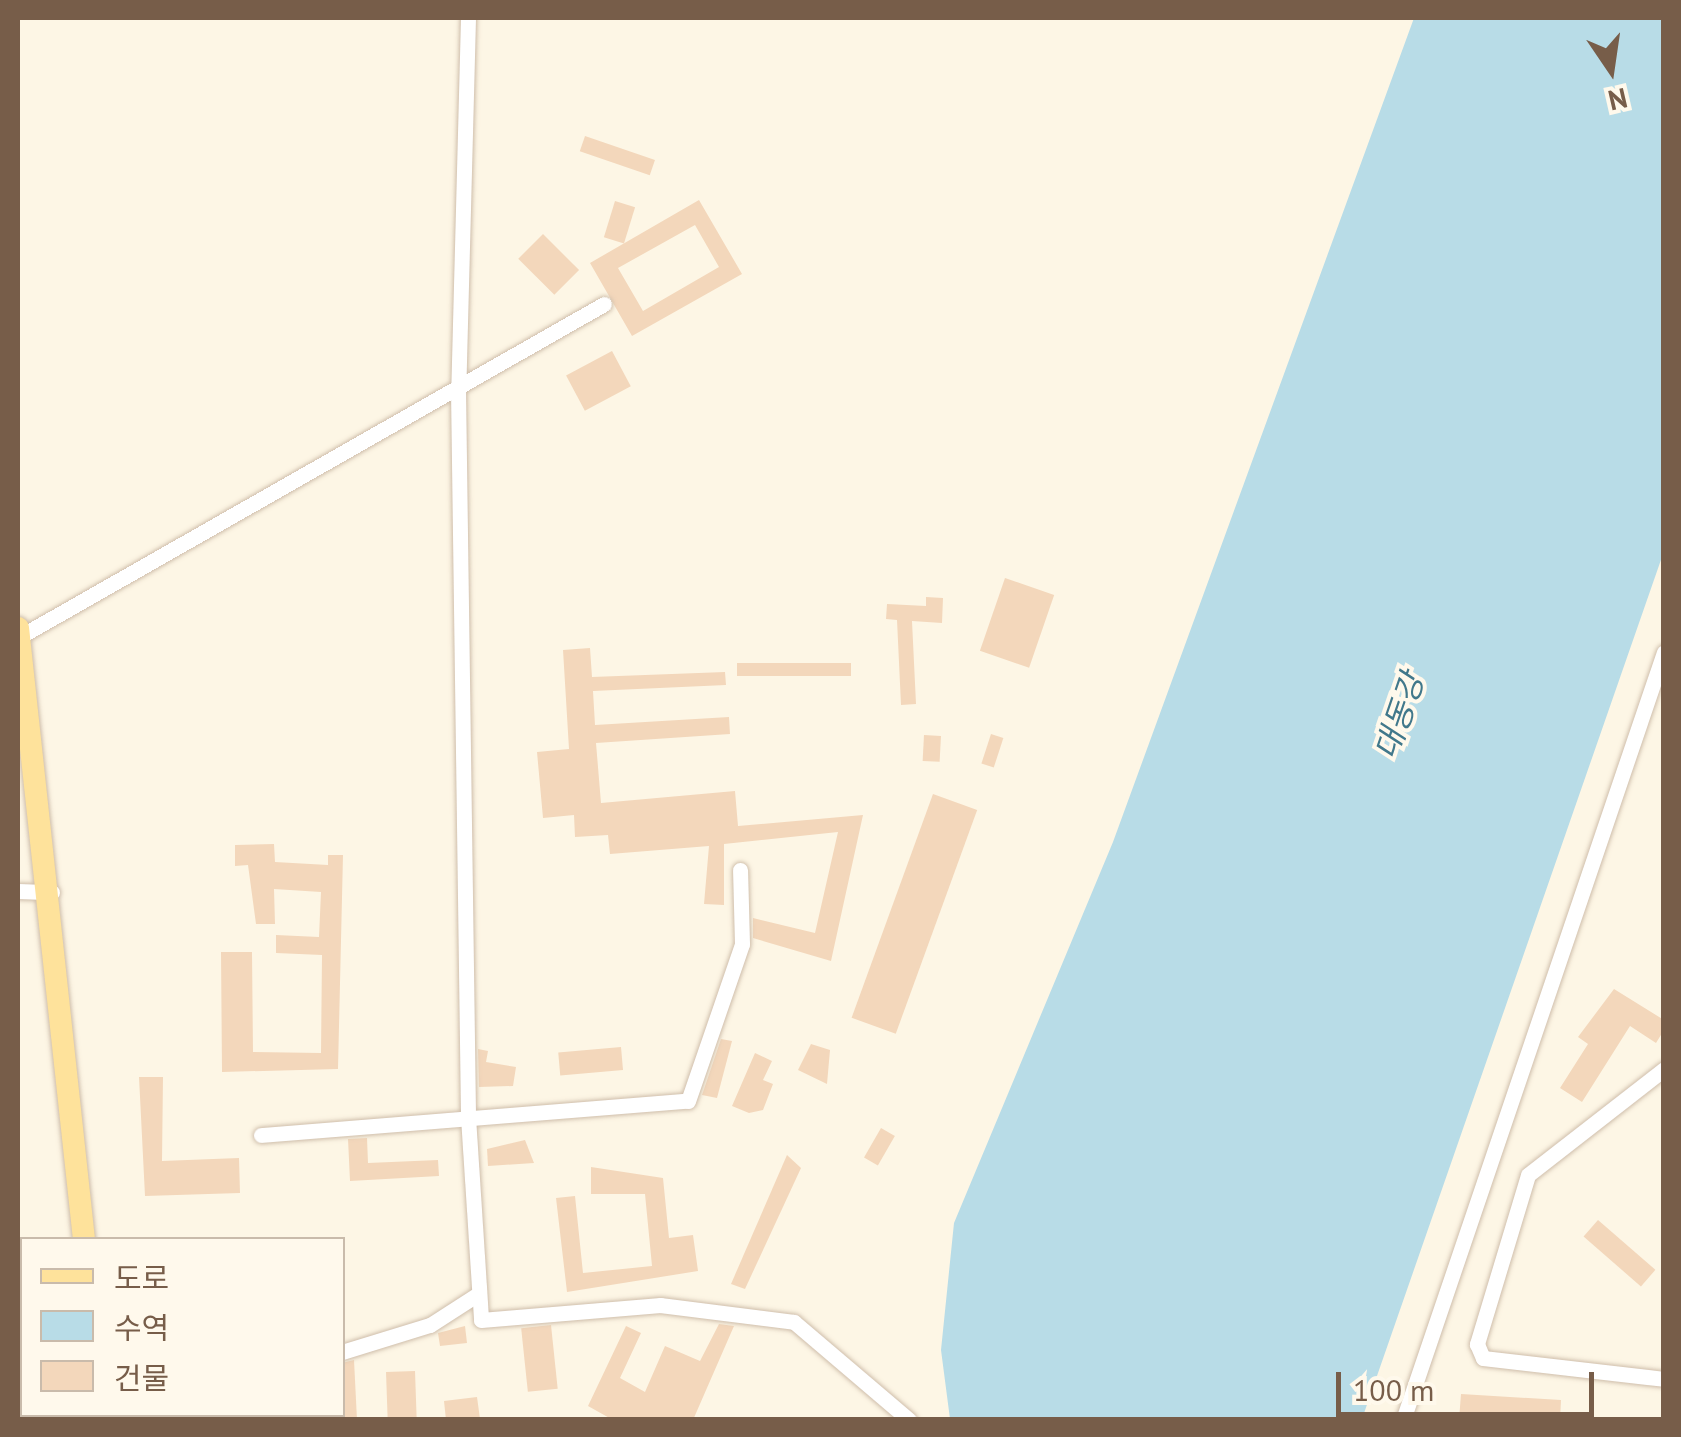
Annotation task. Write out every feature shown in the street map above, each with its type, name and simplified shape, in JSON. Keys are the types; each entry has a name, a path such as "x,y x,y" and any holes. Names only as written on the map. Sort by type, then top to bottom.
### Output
{"main road":[{"path":"18,628 52,892 84,1237"}],"street":[{"path":"468,18 458,389 468,1117 474,1296 481,1320 660,1305 794,1322 909,1420"},
{"path":"19,637 604,304"},
{"path":"1402,1420 1664,652"},
{"path":"261,1135 688,1102 742,944 740,870"},
{"path":"18,892 52,892"},
{"path":"1664,1069 1528,1175 1477,1344 1483,1358 1664,1380"},
{"path":"345,1351 430,1325 474,1296"}],"water":[{"name":"대동강","path":"1414,18 1663,18 1663,554 1362,1419 950,1419 941,1350 954,1223 1113,842"}],"building":[{"path":"585,136 655,160 650,175 580,151"},
{"path":"699,200 742,274 632,336 590,263","holes":["695,225 719,267 643,311 618,268"]},
{"path":"615,201 635,207 624,243 604,237"},
{"path":"543,234 579,270 554,295 518,259"},
{"path":"612,351 631,386 585,411 566,375"},
{"path":"1005,578 1054,595 1029,668 980,651"},
{"path":"926,597 943,598 942,623 912,621 916,704 901,705 897,620 886,619 887,604 926,606"},
{"path":"590,648 592,677 725,672 726,685 593,691 595,725 729,717 730,734 596,743 601,803 735,791 738,826 863,815 831,961 753,938 753,918 815,933 838,832 724,844 724,905 704,904 709,846 610,854 608,835 575,837 574,815 543,818 537,752 569,749 563,650"},
{"path":"737,663 851,663 851,676 737,676"},
{"path":"991,734 1003,738 994,767 981,763"},
{"path":"924,735 941,736 940,762 923,761"},
{"path":"933,794 977,810 896,1034 852,1018"},
{"path":"274,844 275,862 328,865 328,855 343,855 338,1069 222,1072 221,952 252,952 253,1052 321,1053 322,955 276,953 276,935 319,937 321,892 274,889 275,924 256,924 248,865 235,866 235,845"},
{"path":"1614,989 1664,1020 1664,1030 1656,1043 1630,1026 1582,1102 1560,1088 1588,1044 1578,1037"},
{"path":"721,1039 732,1041 717,1098 702,1095"},
{"path":"811,1044 830,1050 827,1084 798,1070"},
{"path":"621,1047 623,1070 560,1075 558,1052"},
{"path":"478,1049 488,1051 486,1062 516,1067 513,1086 479,1087"},
{"path":"755,1053 772,1061 763,1080 773,1084 763,1110 749,1113 732,1106"},
{"path":"139,1077 163,1077 162,1161 239,1158 240,1193 145,1196"},
{"path":"881,1128 895,1136 878,1165 864,1157"},
{"path":"367,1138 368,1163 438,1160 439,1176 350,1181 348,1139"},
{"path":"525,1140 534,1163 488,1166 487,1149"},
{"path":"787,1155 801,1168 745,1289 731,1284"},
{"path":"591,1167 663,1178 669,1238 693,1235 698,1271 567,1292 556,1198 575,1196 583,1273 652,1266 645,1194 591,1194"},
{"path":"1598,1220 1655,1270 1641,1286 1584,1237"},
{"path":"719,1324 734,1326 693,1420 613,1420 588,1406 626,1326 641,1333 620,1378 645,1392 665,1346 700,1361"},
{"path":"551,1325 558,1389 528,1392 521,1328"},
{"path":"465,1326 467,1343 440,1346 438,1333"},
{"path":"354,1360 357,1420 342,1420 345,1362"},
{"path":"415,1371 417,1420 388,1420 386,1372"},
{"path":"1461,1394 1561,1400 1560,1420 1459,1420"},
{"path":"477,1397 480,1419 446,1420 444,1401"}]}
